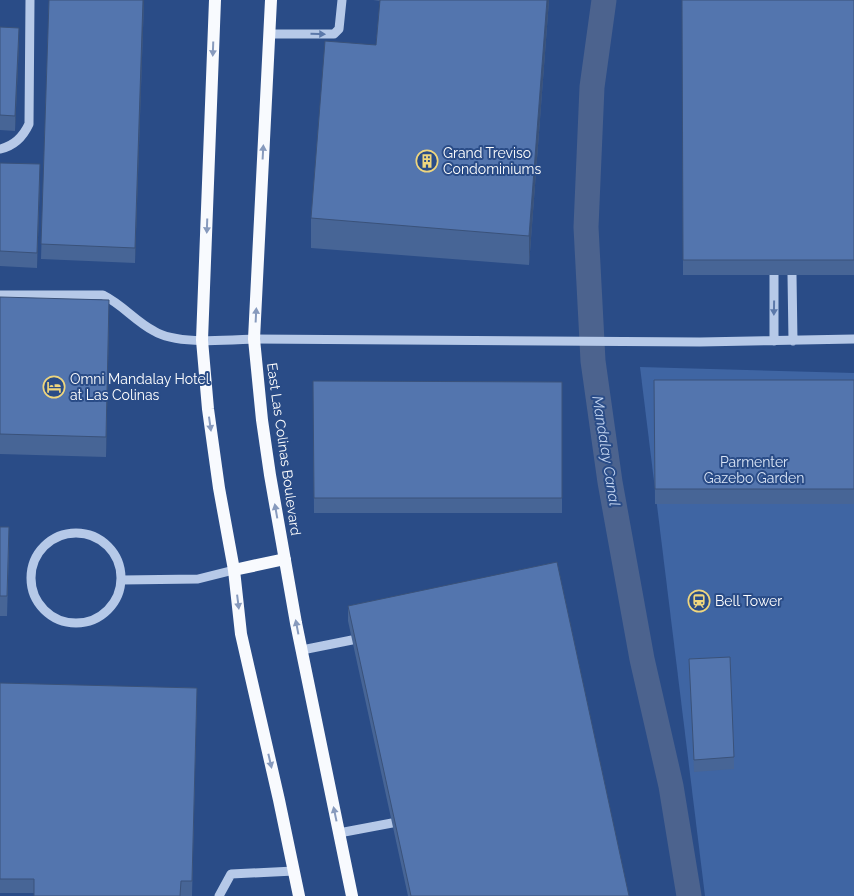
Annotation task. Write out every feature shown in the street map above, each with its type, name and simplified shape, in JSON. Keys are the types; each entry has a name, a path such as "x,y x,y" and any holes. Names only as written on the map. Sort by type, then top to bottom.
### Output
{"main road":[{"path":"215,0 202,340 208,409 219,488 234,570 242,634 299,896"},
{"name":"East Las Colinas Boulevard","path":"271,0 254,339 262,420 270,475 302,650 352,896"},
{"path":"234,570 285,559"}],"street":[{"path":"0,149 16,142 25,133 29,124 30,0"},
{"path":"269,34 334,34 339,29 342,0"},
{"path":"774,275 774,341"},
{"path":"792,275 793,340"},
{"path":"0,295 103,295 117,302 146,327 156,333 171,337 202,340 700,342 854,339"},
{"path":"74,532 89,534 103,541 114,551 120,566 122,580 119,595 111,608 100,617 86,622 71,623 57,619 45,611 36,599 31,584 31,569 36,554 46,543 59,535 74,532"},
{"path":"122,580 198,579 234,570"},
{"path":"302,650 352,640"},
{"path":"339,833 392,823"},
{"path":"219,896 231,874 294,871"}],"green space":[{"name":"Parmenter Gazebo Garden","path":"640,367 854,373 854,896 705,896"}],"building":[{"path":"49,0 143,0 135,248 41,244"},
{"name":"Grand Treviso Condominiums","path":"380,0 547,0 529,236 311,218 325,41 376,45"},
{"path":"682,0 854,0 854,260 683,260"},
{"path":"0,27 19,28 15,116 0,115"},
{"path":"0,163 40,164 37,253 0,251"},
{"name":"Omni Mandalay Hotel at Las Colinas","path":"0,297 109,300 106,437 0,434"},
{"path":"654,380 854,380 854,489 655,489"},
{"path":"313,381 562,382 562,498 314,498"},
{"path":"0,527 9,527 7,596 0,596"},
{"path":"557,562 629,896 411,896 348,606"},
{"path":"730,657 734,757 694,760 689,659"},
{"path":"0,683 197,688 192,881 181,881 180,896 34,896 34,879 0,879"}],"waterway":[{"name":"Mandalay Canal","path":"604,0 592,87 586,227 593,361 610,482 642,659 671,786 689,896"}],"place":[{"name":"Grand Treviso Condominiums","path":"427,161"},
{"name":"Omni Mandalay Hotel at Las Colinas","path":"54,387"},
{"name":"Bell Tower","path":"699,601"}]}
